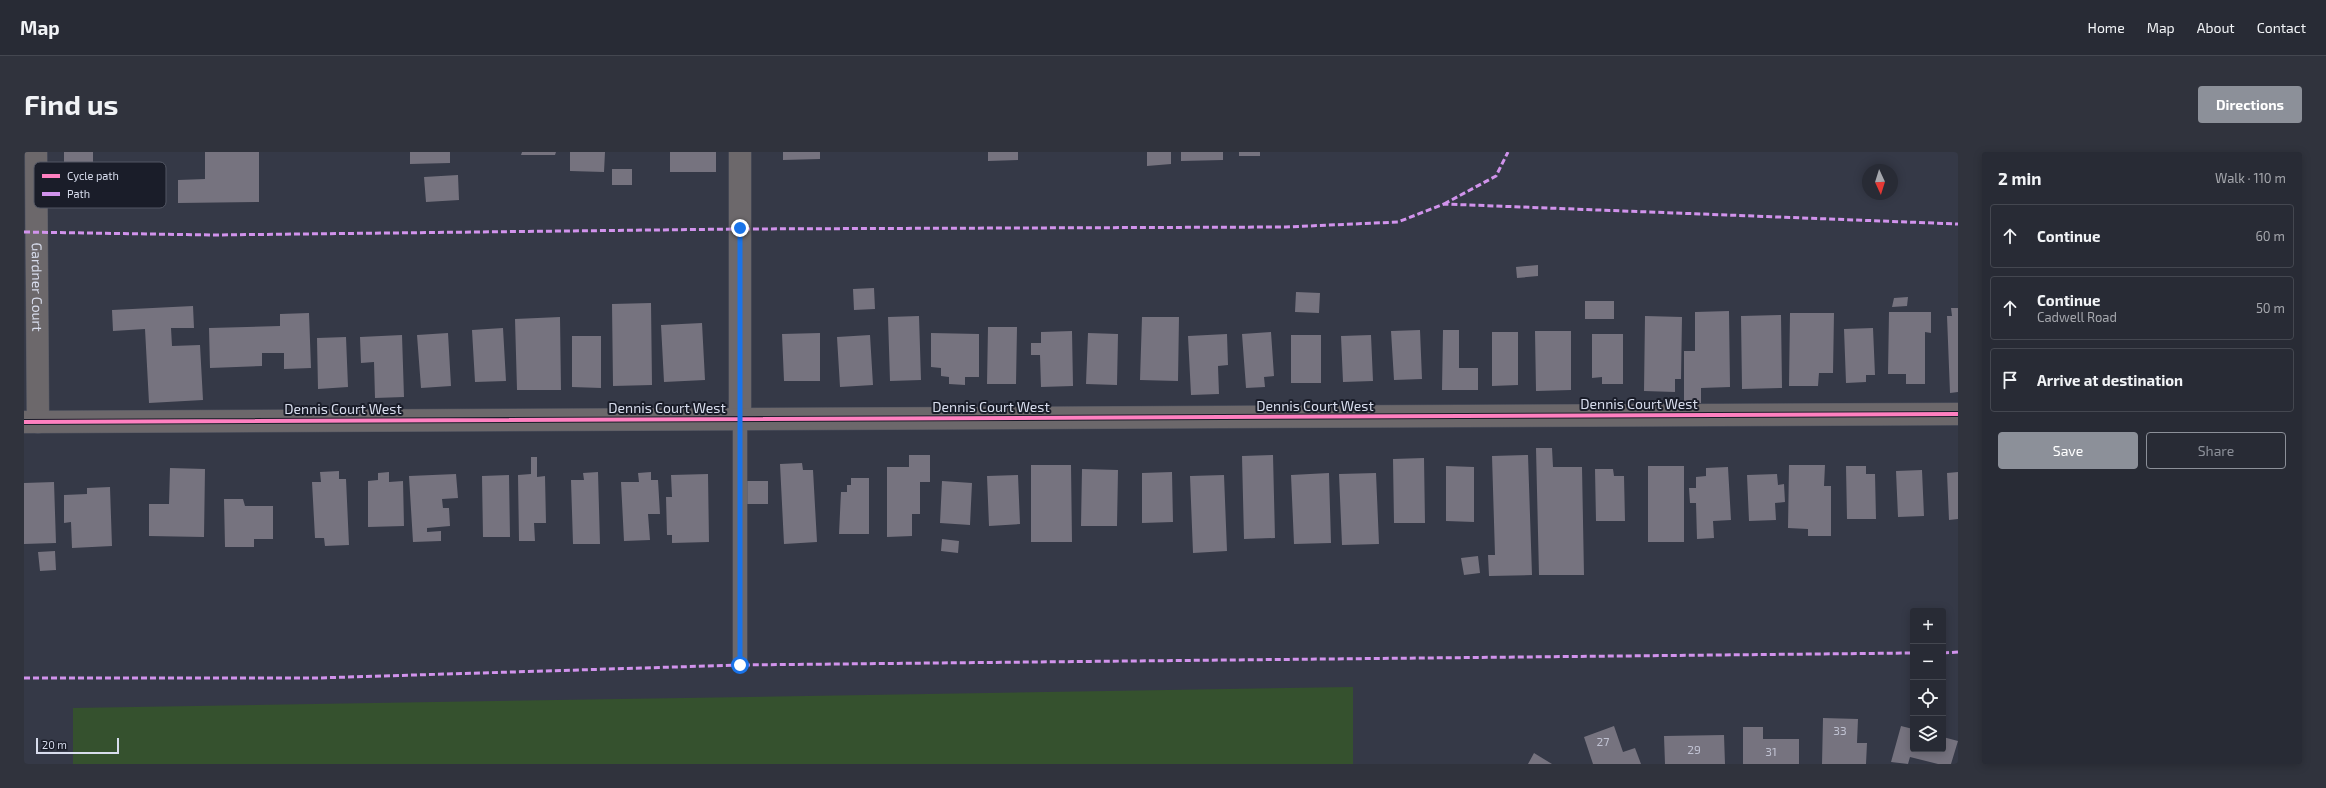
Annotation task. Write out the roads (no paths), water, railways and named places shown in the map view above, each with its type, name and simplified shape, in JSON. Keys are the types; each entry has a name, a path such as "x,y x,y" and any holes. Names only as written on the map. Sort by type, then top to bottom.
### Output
{"street":[{"name":"Gardner Court","path":"36,152 36,162"},
{"path":"740,152 740,419"},
{"name":"Gardner Court","path":"31,422 35,208"},
{"name":"Dennis Court West","path":"31,422 1958,414"}],"lane":[{"path":"740,419 740,665"}]}
